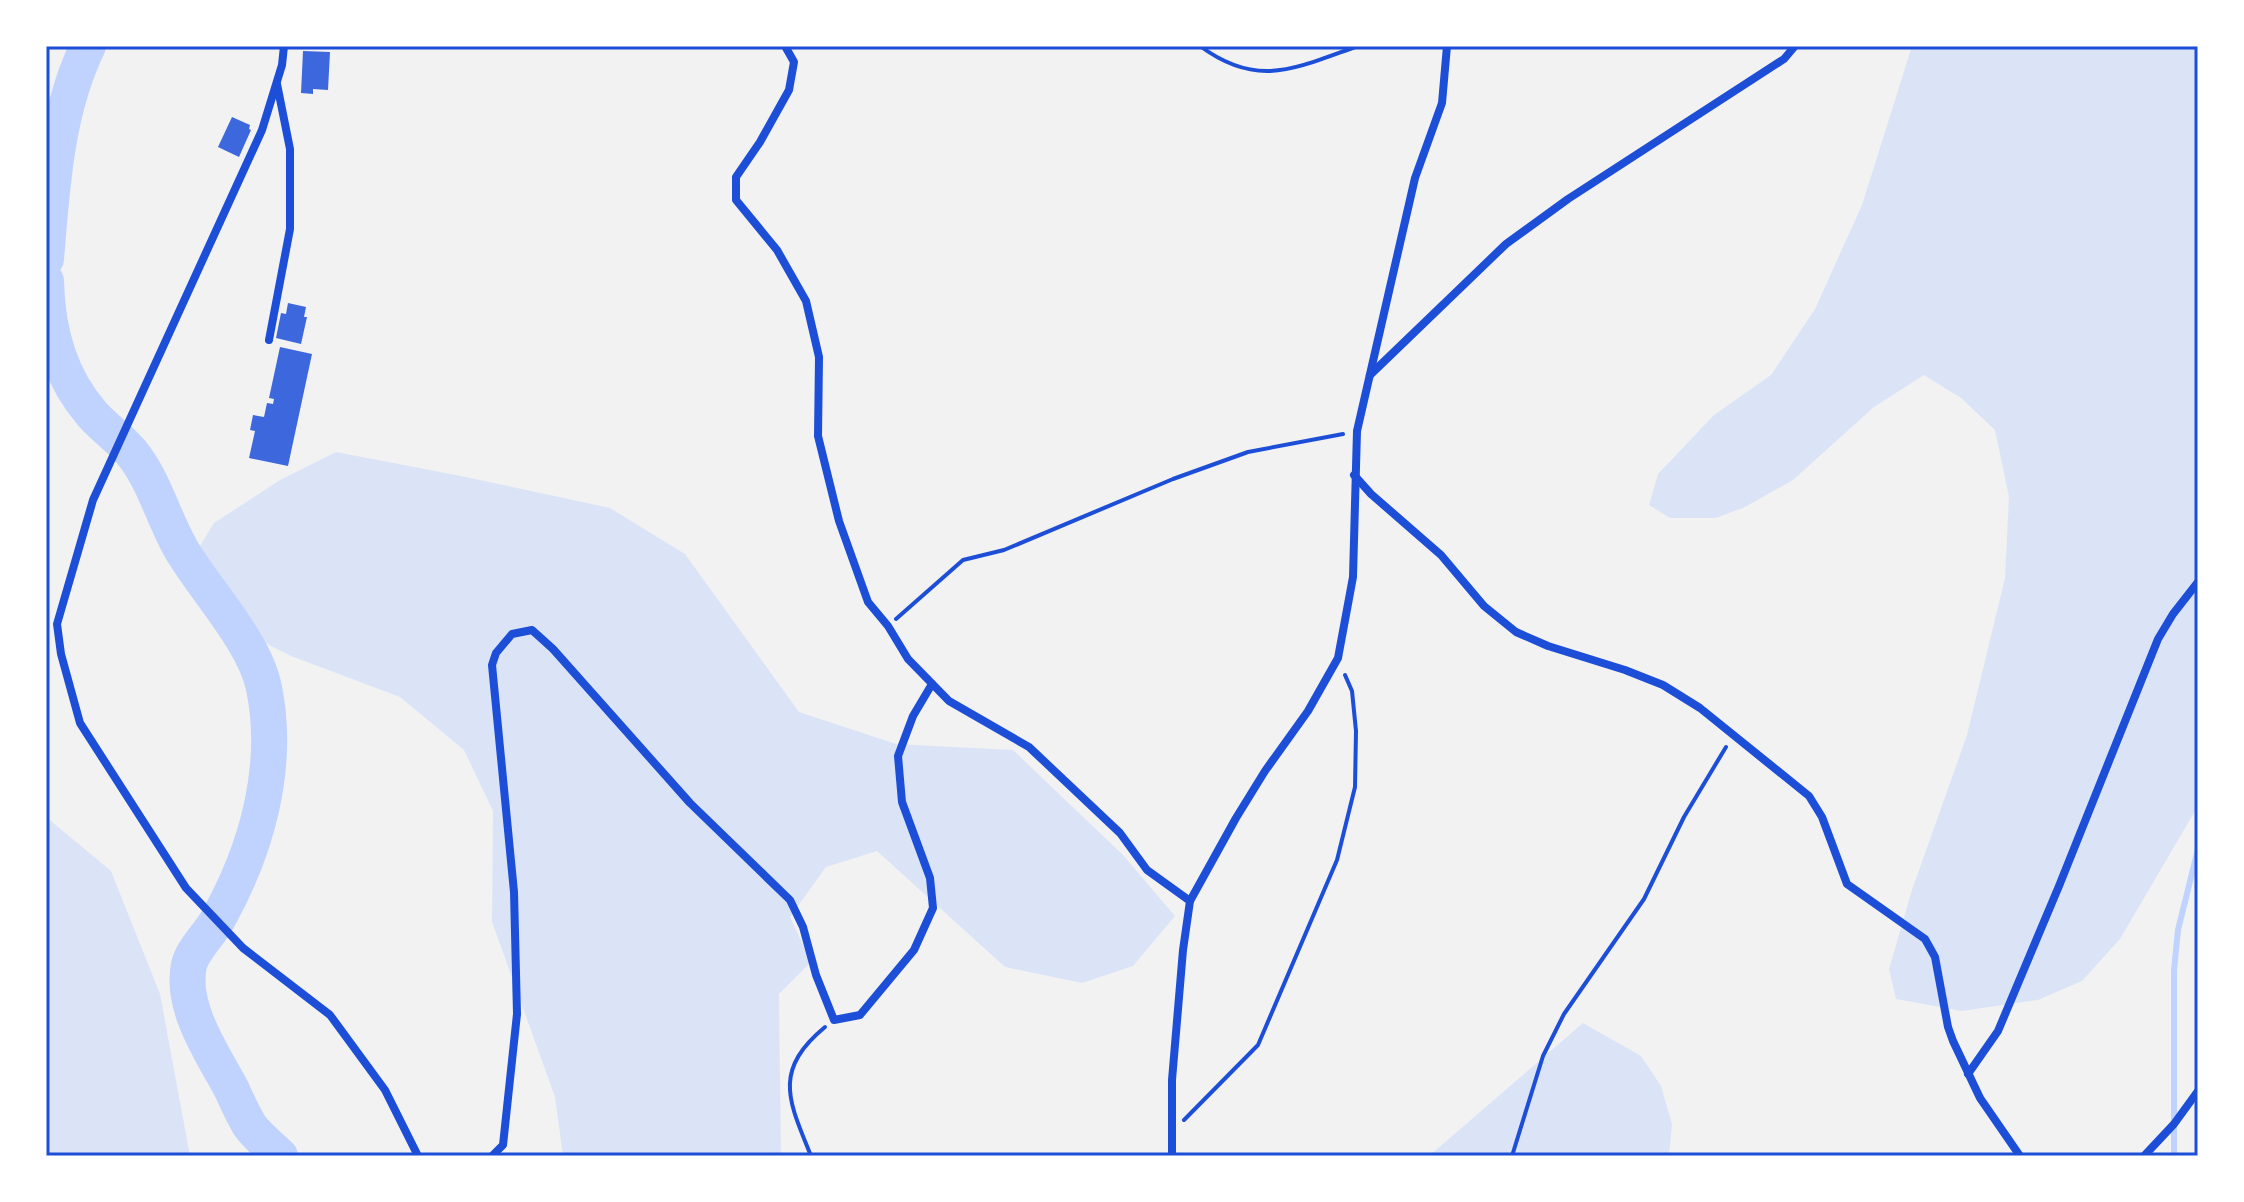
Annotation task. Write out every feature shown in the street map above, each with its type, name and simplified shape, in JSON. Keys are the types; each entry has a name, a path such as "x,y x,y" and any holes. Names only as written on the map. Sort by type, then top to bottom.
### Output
{"street":[{"path":"284,46 282,65 262,130 93,500 57,624 61,654 80,723 186,888 243,948 330,1015 385,1090 418,1156"},
{"path":"785,46 794,62 789,90 736,177 736,200 777,250 806,301 819,357 818,436 839,521 868,602 888,626 908,659 949,701 1029,747 1120,833 1147,870 1190,901"},
{"path":"1172,1156 1174,1051 1190,901 1236,818 1308,711 1338,658 1353,577 1357,431 1415,178 1442,103 1447,46"},
{"path":"1370,375 1506,244 1581,191 1784,59 1795,46"},
{"path":"269,340 290,229 290,149 277,83"},
{"path":"1354,475 1371,494 1441,555 1484,606 1516,632 1663,685 1700,708 1809,796 1822,817 1847,884 1925,939 1935,957 1948,1027 1968,1074 1980,1098 2020,1156"},
{"path":"1968,1074 1998,1031 2158,639 2198,582"},
{"path":"492,1156 503,1145 517,1014 514,892 492,665 496,653 512,634 532,630 553,649 690,803 790,900 803,927 816,975 834,1020 860,1015 914,950 933,908 930,878 902,802 898,756 913,716 932,684"},
{"path":"2144,1156 2174,1124 2198,1091"}],"path":[{"path":"1200,46 1220,61 1244,70 1273,71 1309,63 1358,46"},
{"path":"888,626 963,560 1004,550 1173,479 1248,452 1357,431"},
{"path":"1171,1127 1188,1118 1258,1045 1337,860 1355,787 1352,691 1338,658"},
{"path":"1512,1156 1543,1056 1564,1014 1644,899 1684,817 1734,735"},
{"path":"811,1156 793,1112 788,1082 794,1061 811,1039 834,1020"}],"shaded area":[{"path":"1912,46 2198,46 2198,806 2120,939 2082,981 2038,1000 1962,1011 1896,999 1889,969 1912,890 1967,735 2005,578 2009,497 1995,430 1961,398 1924,375 1874,407 1793,480 1745,507 1716,518 1670,518 1649,505 1658,474 1714,415 1771,375 1815,309 1862,205"},
{"path":"336,452 610,508 685,554 799,712 896,744 1013,750 1123,855 1175,916 1133,966 1082,983 1005,967 877,851 826,867 790,917 811,962 779,994 781,1156 563,1156 555,1097 492,922 493,811 464,750 400,697 291,656 211,616 184,572 214,523 280,480"},
{"path":"46,817 111,871 160,994 190,1156 46,1156"},
{"path":"1583,1023 1641,1056 1661,1086 1672,1124 1669,1156 1429,1156"}],"building":[{"path":"303,51 330,52 328,90 313,89 313,94 301,93"},
{"path":"232,117 250,125 251,130 239,157 218,147"},
{"path":"288,303 306,307 301,344 276,338 281,313 286,314"},
{"path":"280,347 312,354 288,466 249,458 255,431 250,430 253,415 264,417 267,403 273,404 274,399 269,398"}],"waterway":[{"path":"46,259 53,177 62,123 77,71 88,46"},
{"path":"46,281 52,335 71,384 92,414 142,467 181,549 251,653 264,688 269,748 262,807 232,892 191,959 187,981 193,1013 245,1117 257,1134 280,1156"},
{"path":"2174,1156 2174,970 2178,930 2198,849"}]}
